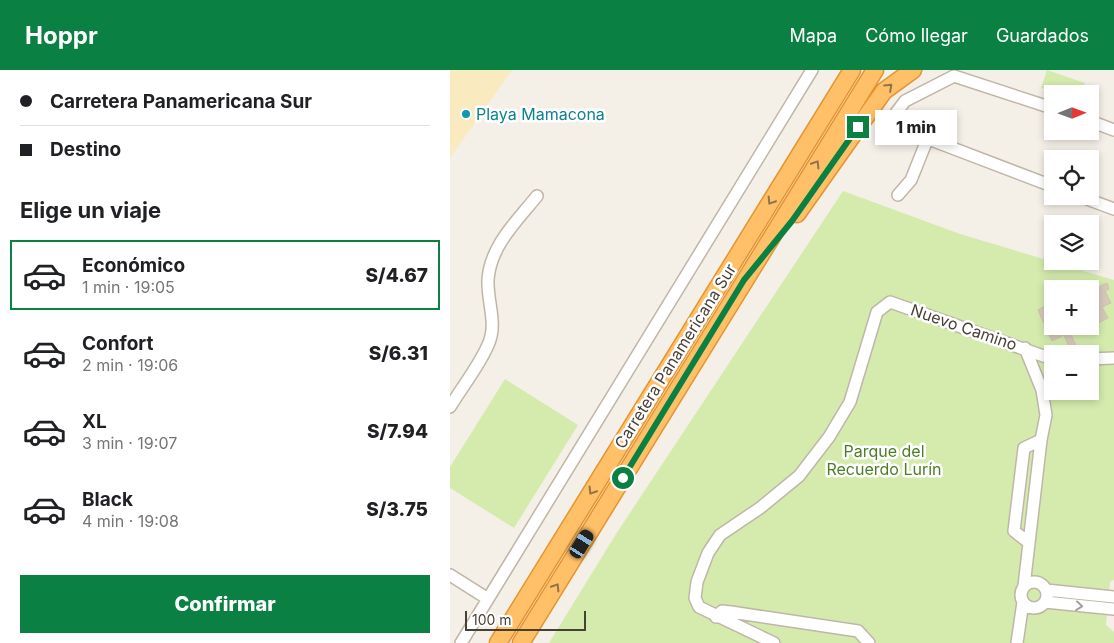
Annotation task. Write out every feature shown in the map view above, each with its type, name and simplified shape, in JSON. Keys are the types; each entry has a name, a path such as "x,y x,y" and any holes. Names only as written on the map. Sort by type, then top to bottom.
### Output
{"highway":[{"name":"Carretera Panamericana Sur","path":"498,643 852,70"},
{"name":"Carretera Panamericana Sur","path":"521,643 874,70"},
{"path":"744,280 792,221 884,91 913,70"}],"street":[{"path":"461,643 812,70"},
{"path":"1044,105 954,76 905,101 890,121 892,124 927,140 1044,183"},
{"path":"1099,124 1114,130"},
{"path":"898,195 911,180 927,140"},
{"path":"450,407 489,344 493,320 488,281 491,259 499,244 537,196"},
{"path":"1099,203 1114,209"},
{"name":"Nuevo Camino","path":"716,617 699,608 695,598 698,582 708,553 720,535 760,508 799,476 829,437 850,402 877,312 890,302 1044,356"},
{"path":"1016,643 1024,602 1021,594 1024,586 1041,440 1046,415 1042,390 1025,348"},
{"path":"1099,359 1114,358"},
{"path":"1028,542 1014,531 1024,448 1041,440"},
{"path":"450,575 488,599"},
{"path":"1024,586 1036,582 1043,585 1046,590 1045,602"},
{"path":"1046,590 1114,598"},
{"path":"1024,602 1034,608 1045,602 1114,609"},
{"path":"774,643 716,617 722,611 858,631 869,643"},
{"path":"760,637 769,617"}],"green space":[{"path":"1047,70 1085,83 1084,85 1044,85 1044,89 1041,88"},
{"name":"Parque del Recuerdo Lurín","path":"843,191 960,234 1044,259 1044,270 1081,270 1114,280 1114,580 1110,582 1106,625 1114,632 1114,643 549,643 616,534"},
{"path":"505,379 578,425 514,528 450,488 450,467"}],"sand":[{"name":"Playa Mamacona","path":"450,70 512,70 450,158"}],"building":[{"path":"1107,283 1109,289 1105,291 1111,303 1102,307 1108,318 1099,322 1099,287"},
{"path":"1044,307 1044,323 1038,310"},
{"path":"1049,335 1064,335 1052,341"},
{"path":"1064,335 1071,335 1076,345 1068,345"}],"place":[{"name":"Playa Mamacona","path":"466,114"}],"route":[{"path":"623,478 744,280 792,221 858,127"}]}
